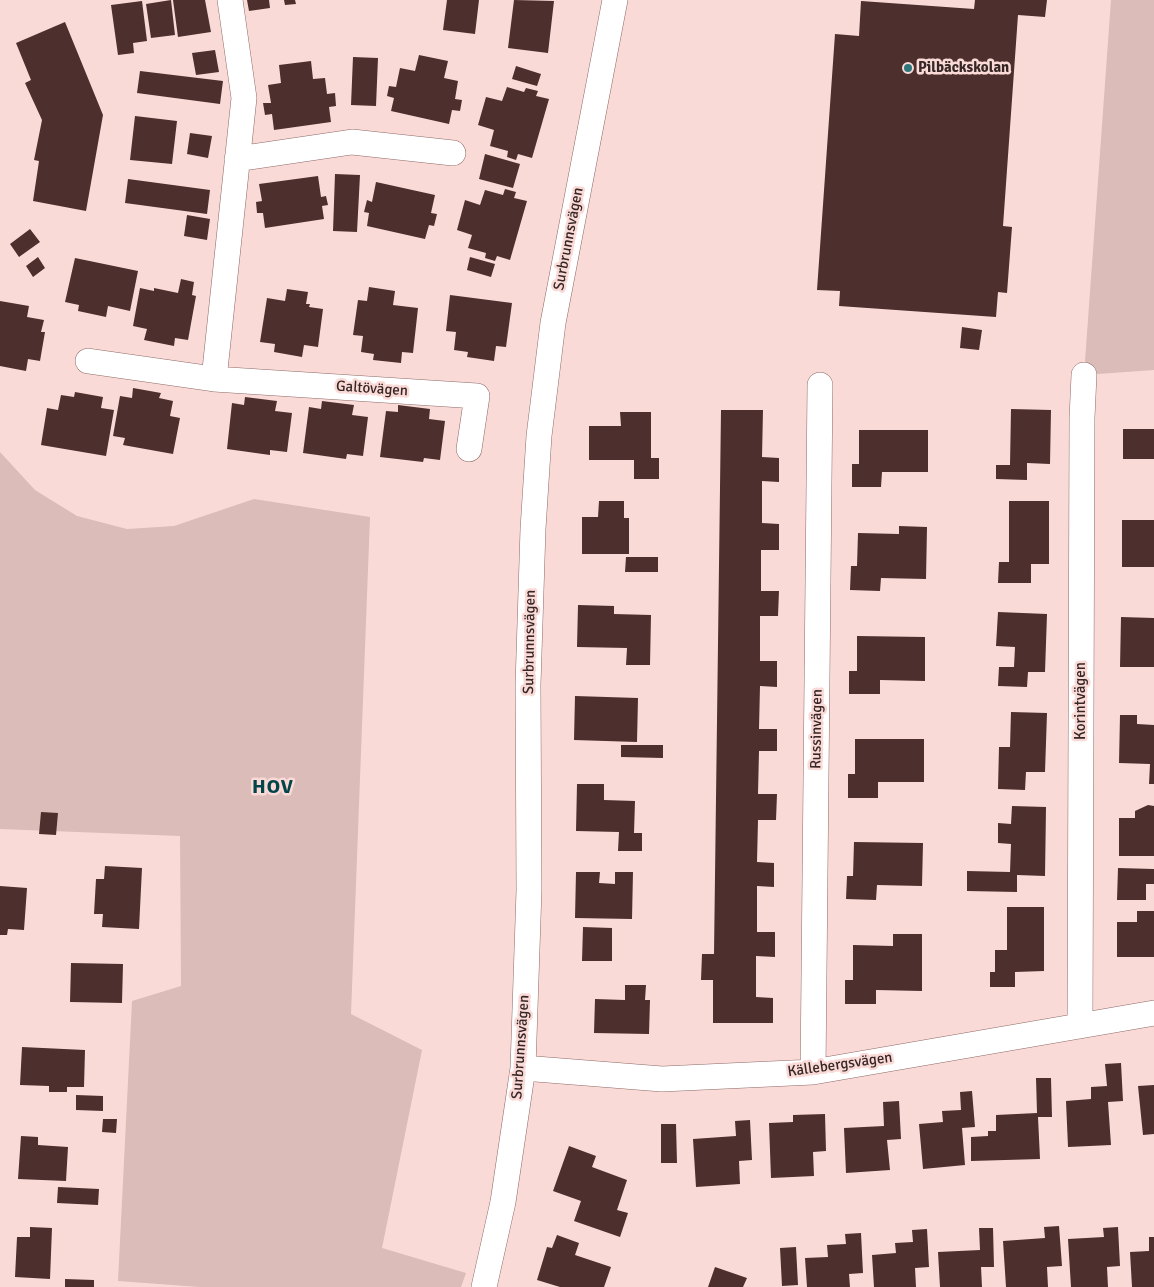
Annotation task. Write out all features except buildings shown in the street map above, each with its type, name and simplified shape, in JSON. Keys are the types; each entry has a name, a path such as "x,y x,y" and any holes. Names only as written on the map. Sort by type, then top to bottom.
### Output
{"street":[{"path":"214,379 244,98 230,0"},
{"name":"Surbrunnsvägen","path":"484,1287 503,1202 523,1068 529,890 530,636 533,529 539,436 553,324 615,0"},
{"path":"237,159 352,142 453,153"},
{"name":"Galtövägen","path":"88,361 214,379 476,396 469,449"},
{"name":"Korintvägen","path":"1080,1026 1082,418 1084,375"},
{"name":"Russinvägen","path":"813,1072 820,385"},
{"name":"Källebergsvägen","path":"523,1068 662,1079 813,1072 1154,1013"}],"shaded area":[{"path":"1111,0 1154,0 1154,370 1084,375"},
{"path":"0,452 35,490 77,516 127,529 174,526 254,499 370,517 351,1014 422,1050 382,1248 466,1273 461,1287 199,1287 118,1281 132,1001 181,986 180,836 0,829"}],"place":[{"name":"Pilbäckskolan","path":"908,68"}],"district":[{"name":"HOV","path":"273,788"}]}
